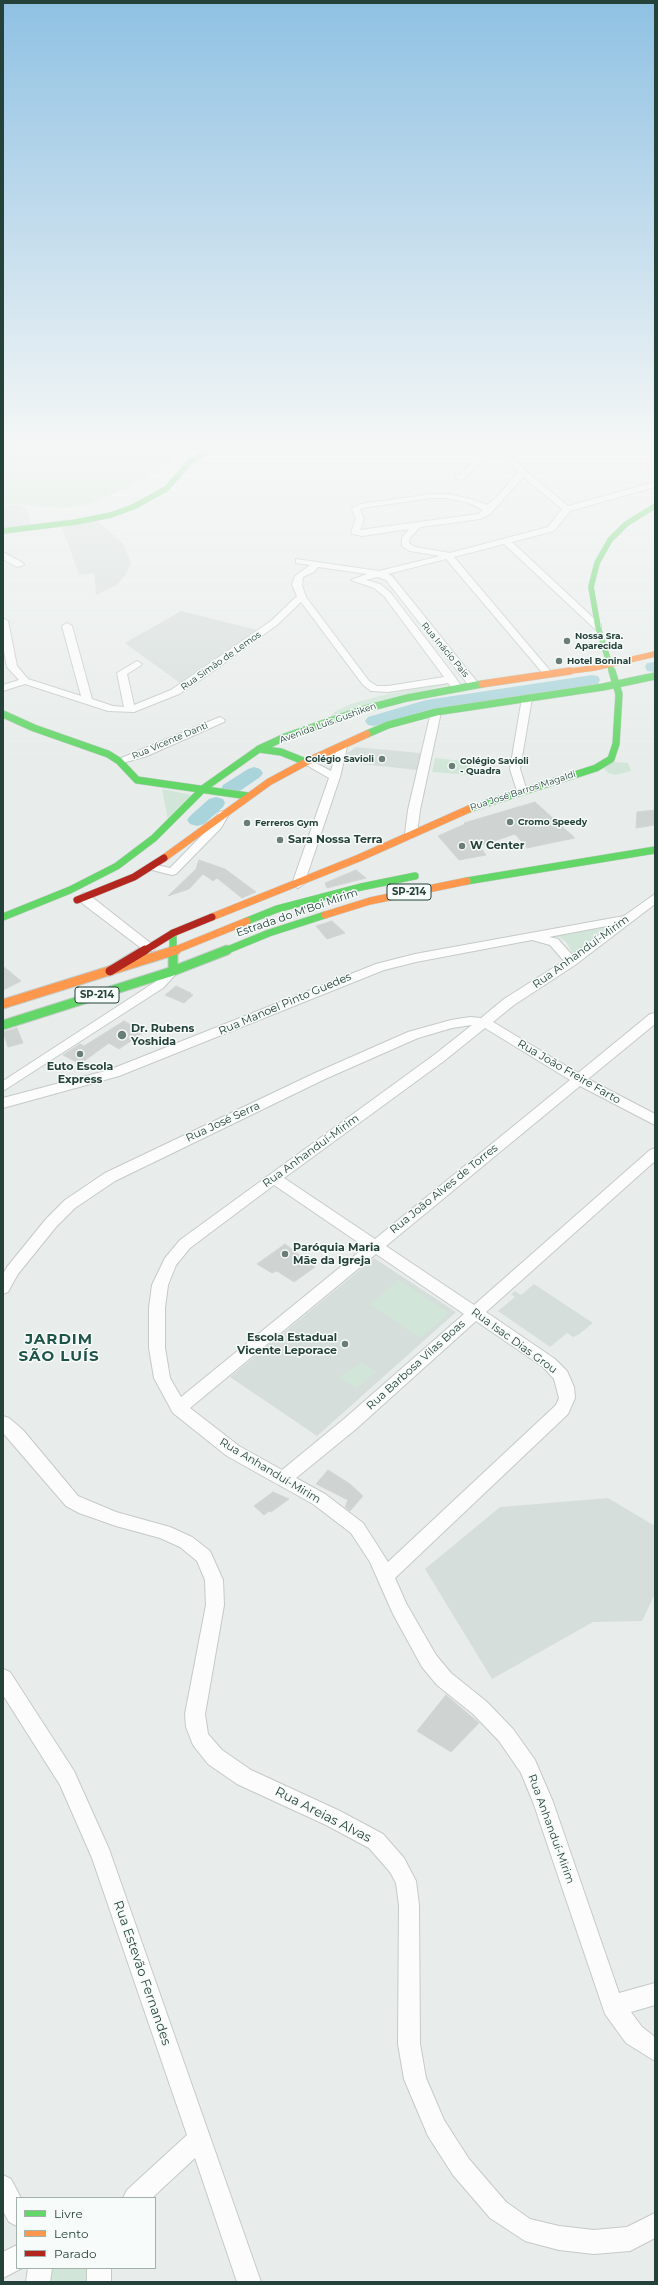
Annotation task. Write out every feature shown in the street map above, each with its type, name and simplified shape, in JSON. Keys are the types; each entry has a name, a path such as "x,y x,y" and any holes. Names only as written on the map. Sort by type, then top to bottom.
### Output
{"main road":[{"name":"Rua José Barros Magaldi","path":"108,973 173,933 298,884 480,804 596,768 610,759 614,753 618,731 619,694 608,665 598,627 591,587 593,576 601,557"},
{"name":"Avenida Luis Gushiken","path":"3,917 70,890 117,866 154,838 201,791 220,775 259,749 328,721 385,703 458,688 608,665 655,654"},
{"path":"223,814 306,757 319,752 342,747 388,725 436,712 616,685 655,676"},
{"path":"3,714 34,728 95,748 119,761 137,780 157,785 248,796"},
{"path":"295,743 328,721"},
{"path":"259,749 306,757"},
{"path":"157,785 183,783 220,775"},
{"name":"Estrada do M'Boi Mirim","path":"3,1025 173,971 269,933 370,901 446,885 655,850"},
{"path":"70,903 152,867"},
{"name":"Estrada do M'Boi Mirim","path":"3,1004 108,973 172,951 277,909 361,887 427,874"},
{"path":"173,933 173,971"}],"street":[{"path":"6,557 20,565"},
{"path":"356,580 376,573 441,557"},
{"path":"448,557 549,675"},
{"path":"523,557 598,627"},
{"path":"299,561 314,567"},
{"path":"314,567 297,579 302,597 364,681 375,688 404,688 452,679"},
{"name":"Rua Inácio Pais","path":"314,567 376,573 389,578 474,685"},
{"name":"Rua Inácio Pais","path":"314,567 376,586 387,594 410,627 458,688"},
{"name":"Rua Simão de Lemos","path":"130,710 158,701 187,685 265,630 302,597"},
{"path":"576,607 595,613"},
{"path":"3,621 12,667 25,681 88,702 112,708 130,710 122,673 137,664"},
{"path":"67,626 88,702"},
{"path":"3,688 25,681"},
{"path":"522,791 515,769 527,698"},
{"path":"411,834 414,810 436,712"},
{"name":"Rua Vicente Danti","path":"119,761 150,751 220,720"},
{"path":"298,884 335,777 342,747"},
{"path":"306,757 335,777"},
{"path":"152,867 172,872 217,826 223,814"},
{"path":"84,897 149,948"},
{"name":"Rua Anhanduí-Mirim","path":"655,898 570,962 509,1002 439,1058 185,1244 170,1262 164,1273 160,1285 157,1308 157,1348 162,1378 179,1408 233,1451 319,1500 357,1528 367,1540 399,1608 429,1661 444,1679 480,1708 506,1735 528,1767 543,1802 613,2006 634,2035 655,2050"},
{"name":"Rua Manoel Pinto Guedes","path":"3,1103 89,1081 156,1057 380,967 422,956 627,918"},
{"name":"Rua Manoel Pinto Guedes","path":"532,936 549,939 554,942 570,962"},
{"path":"7,1085 159,985 173,971"},
{"name":"Rua João Alves de Torres","path":"179,1408 373,1247 655,1017"},
{"name":"Rua José Serra","path":"3,1288 16,1266 51,1223 70,1204 116,1174 241,1113 413,1035 461,1022 484,1022"},
{"name":"Rua João Freire Farto","path":"484,1022 578,1079 655,1120"},
{"name":"Rua Manoel Pinto Guedes","path":"7,1085 27,1091 45,1092"},
{"name":"Rua Barbosa Vilas Boas","path":"283,1479 350,1424 655,1153"},
{"name":"Rua Isac Dias Grou","path":"274,1178 373,1247 476,1312 549,1363 561,1375 566,1387 567,1398 562,1409 385,1576"},
{"name":"Rua Areias Alvas","path":"3,1423 17,1435 72,1501 85,1508 116,1519 164,1532 186,1542 204,1556 214,1580 215,1605 195,1714 196,1728 200,1739 216,1757 244,1777 333,1818 376,1841 397,1865 406,1881 409,1905 409,2044 415,2079 436,2128 461,2167 498,2210 525,2228 559,2238 594,2242 630,2239 655,2225"},
{"name":"Rua Estevão Fernandes","path":"3,1678 67,1778 102,1856 249,2282"},
{"path":"613,2006 655,1994"},
{"path":"136,2197 199,2139"},
{"path":"3,2187 16,2212"},
{"path":"3,2266 16,2258"},
{"path":"38,2282 40,2269"},
{"path":"98,2269 99,2282"}],"shaded area":[{"path":"72,557 128,557 131,563 126,574 117,585 96,595 94,573 79,575"},
{"path":"181,611 257,630 180,683 125,643"},
{"name":"Colégio Savioli","path":"356,747 421,753 418,770 342,762 343,756"},
{"name":"Escola Estadual Vicente Leporace","path":"374,1258 456,1312 317,1436 230,1377"},
{"path":"534,1284 593,1323 578,1335 573,1337 567,1333 550,1347 498,1311 515,1297 511,1294 515,1291 521,1295"},
{"path":"608,1498 655,1526 655,1594 642,1621 593,1622 492,1679 425,1569 500,1507"}],"green space":[{"path":"451,682 452,684 395,697 330,716 336,711 351,704 387,694"},
{"name":"Colégio Savioli - Quadra","path":"435,758 464,761 464,759 472,759 469,775 432,772"},
{"path":"614,762 628,763 631,771 615,775 608,773 603,767"},
{"path":"162,789 192,795 168,820"},
{"path":"609,924 573,954 566,942 559,937 545,935"},
{"path":"399,1280 449,1313 420,1338 370,1304"},
{"path":"361,1363 376,1372 356,1388 339,1377"},
{"path":"51,2269 89,2269 89,2282 48,2282"}],"building":[{"path":"535,802 575,838 527,848 515,834 479,846 486,855 459,860 438,836 465,824 464,823"},
{"path":"655,810 655,825 636,828 637,812"},
{"path":"199,860 225,869 256,892 242,898 217,878 213,881 203,874 189,889 168,896 196,869"},
{"path":"356,870 366,878 327,888 325,883"},
{"path":"332,921 345,933 327,939 316,926"},
{"path":"3,966 21,981 3,990"},
{"path":"176,986 193,995 184,1003 165,995"},
{"path":"124,1021 144,1032 119,1049 109,1043 80,1064 63,1055 80,1044 84,1046"},
{"path":"17,1028 23,1043 8,1047 3,1032"},
{"name":"Paróquia Maria Mãe da Igreja","path":"285,1244 315,1267 294,1282 277,1271 272,1273 257,1264"},
{"path":"328,1470 350,1484 363,1496 350,1511 345,1507 348,1500 316,1484"},
{"path":"273,1492 289,1499 271,1512 269,1511 264,1515 254,1506"},
{"path":"446,1695 479,1723 451,1752 417,1731"}],"waterway":[{"path":"374,721 426,705 592,680"},
{"path":"230,789 254,773"},
{"path":"197,820 216,803"}],"traffic: fast":[{"path":"469,809 596,768 611,759 616,744 619,694 598,627 591,587 597,563 601,557"},
{"path":"367,734 388,725 436,712 603,687 655,676"},
{"path":"3,917 70,890 117,866 154,838 204,788 259,749 285,737 361,710 407,698 482,684"},
{"path":"3,714 34,728 108,754 119,761 137,780 248,796"},
{"path":"259,749 281,752 306,762"},
{"path":"467,881 655,850"},
{"path":"247,921 277,909 361,887 415,876"},
{"path":"3,1025 173,971 269,933 325,915"},
{"path":"173,933 173,971"}],"traffic: slow":[{"path":"482,684 594,668 655,654"},
{"path":"164,858 269,782 306,762 367,734"},
{"path":"212,917 359,858 469,809"},
{"path":"325,915 370,901 467,881"},
{"path":"3,1004 172,951 247,921"}],"traffic: jam":[{"path":"77,900 134,877 164,858"},
{"path":"110,971 173,933 212,917"}],"place":[{"name":"Nossa Sra. Aparecida","path":"567,641"},
{"name":"Hotel Boninal","path":"559,661"},
{"name":"Colégio Savioli","path":"382,759"},
{"name":"Colégio Savioli - Quadra","path":"452,766"},
{"name":"Cromo Speedy","path":"510,822"},
{"name":"Ferreros Gym","path":"247,823"},
{"name":"Sara Nossa Terra","path":"280,840"},
{"name":"W Center","path":"462,846"},
{"name":"Dr. Rubens Yoshida","path":"122,1035"},
{"name":"Euto Escola Express","path":"80,1054"},
{"name":"Paróquia Maria Mãe da Igreja","path":"285,1254"},
{"name":"Escola Estadual Vicente Leporace","path":"345,1344"}],"district":[{"name":"JARDIM SÃO LUÍS","path":"59,1348"}]}
